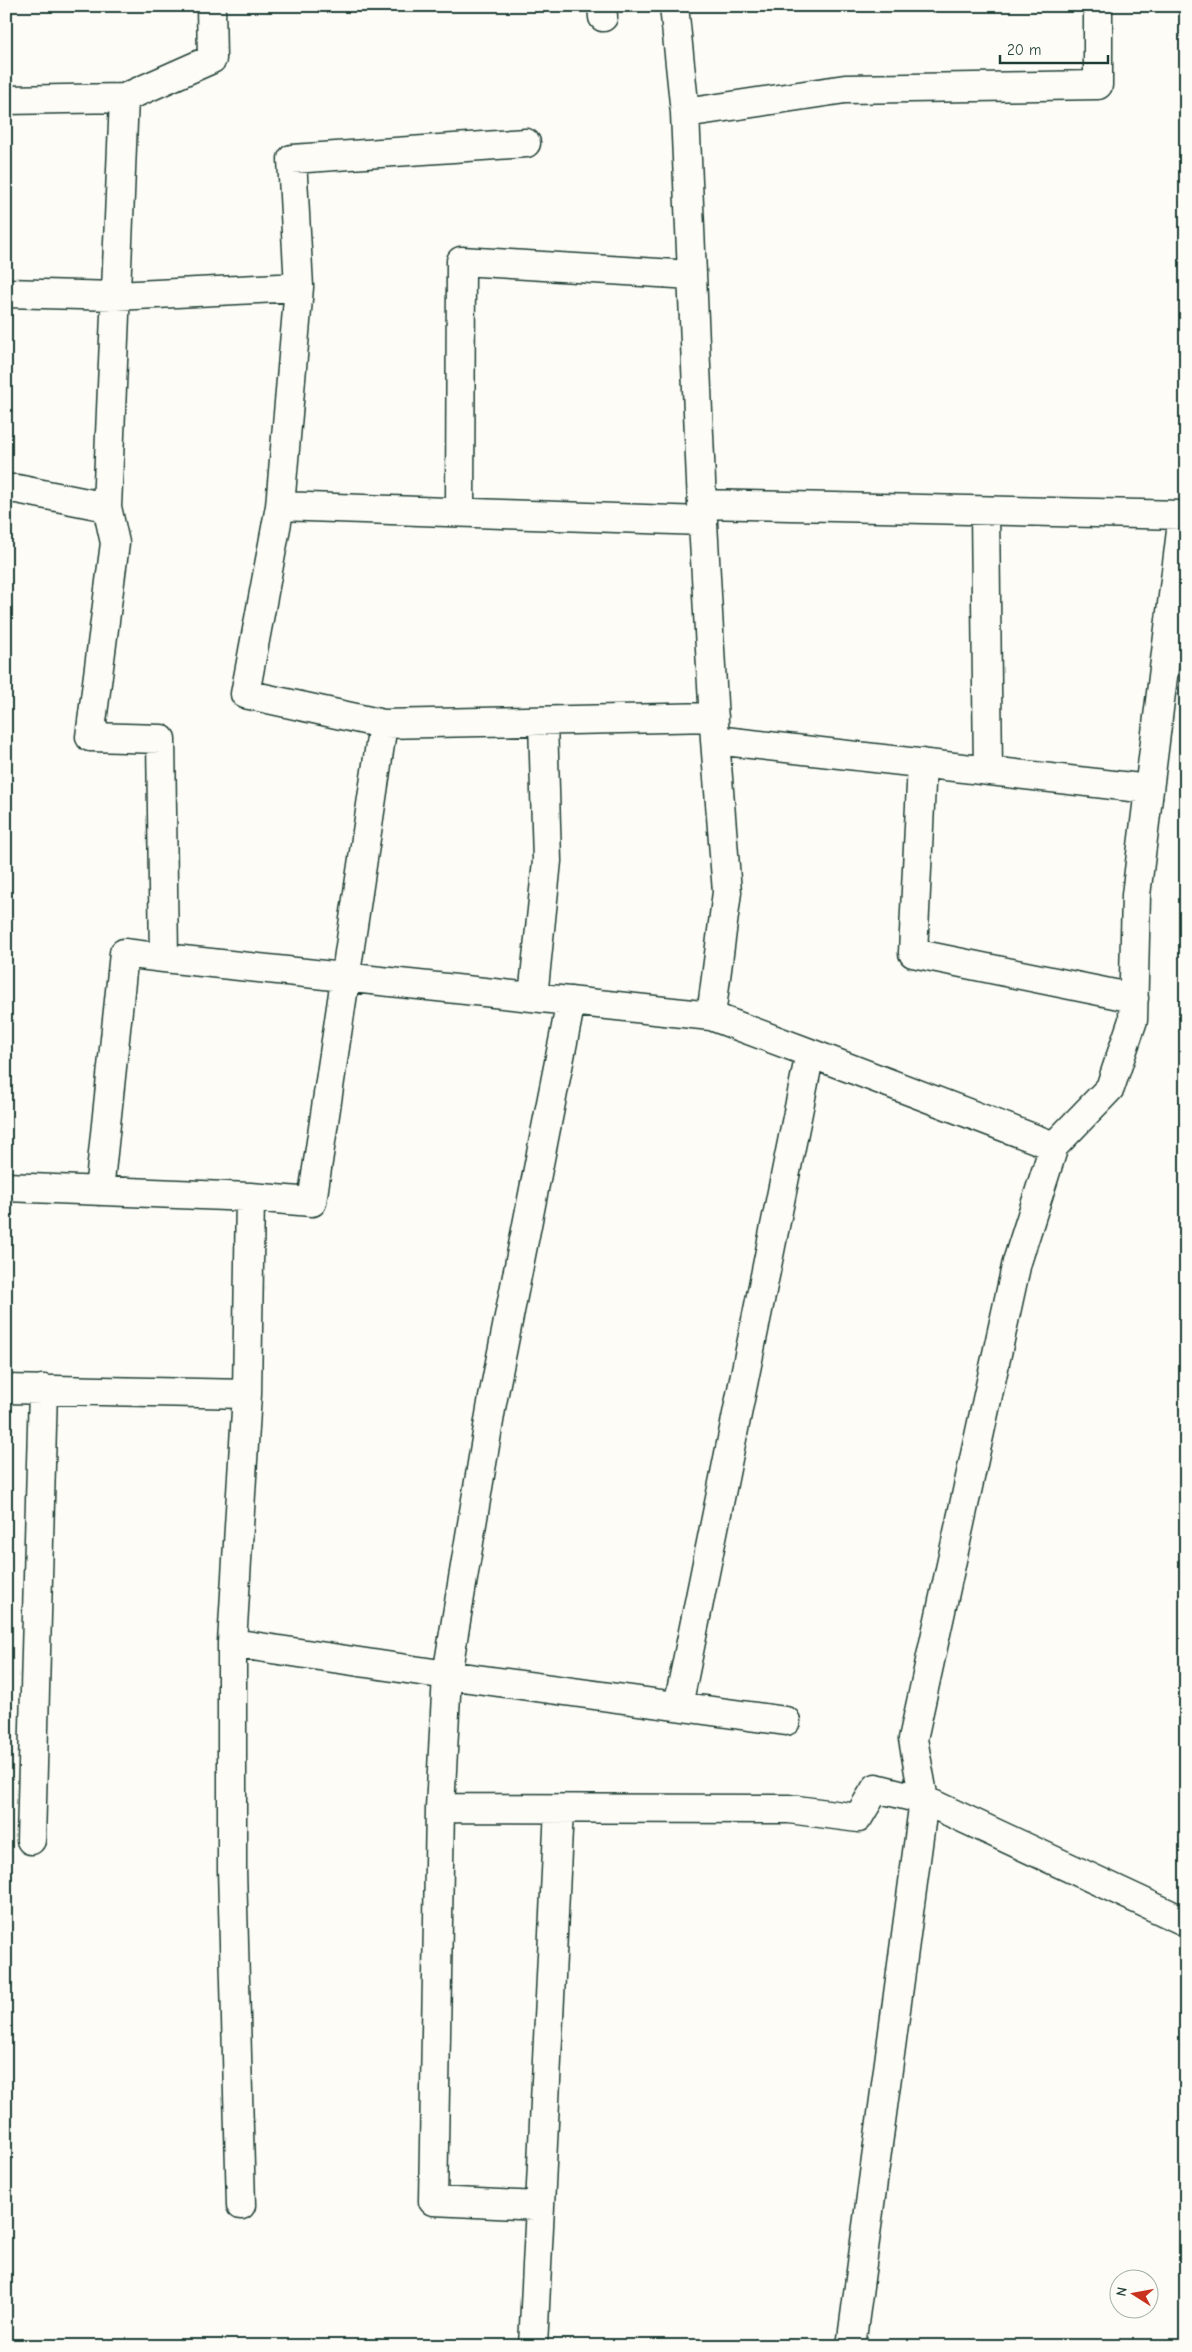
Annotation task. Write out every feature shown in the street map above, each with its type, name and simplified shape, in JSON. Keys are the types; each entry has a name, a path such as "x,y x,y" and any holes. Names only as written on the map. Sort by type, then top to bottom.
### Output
{"street":[{"path":"6,100 124,98 212,59 211,6"},
{"path":"674,6 685,113 702,512 727,892 711,1016"},
{"path":"685,113 845,89 1098,85 1098,6"},
{"path":"124,98 107,507 115,544 90,737 160,739 164,958"},
{"path":"526,143 292,159 299,287 280,506 245,694 383,724 543,720 715,729 922,764 1149,789"},
{"path":"460,512 461,261 692,276"},
{"path":"6,293 116,296 299,287"},
{"path":"6,489 107,507"},
{"path":"280,506 460,512 985,510 1183,514 1136,895 1133,1020 1110,1088 1054,1146 1017,1262 913,1739 924,1800 851,2346"},
{"path":"985,510 988,771"},
{"path":"533,997 547,861 543,720"},
{"path":"6,1187 250,1197 312,1202 383,724"},
{"path":"922,764 913,953 1134,998"},
{"path":"99,1191 124,953 711,1016 1054,1146"},
{"path":"540,2206 433,2201 440,1808 447,1674 492,1403 571,1001"},
{"path":"678,1706 810,1053"},
{"path":"241,2205 232,1869 232,1643 247,1394 250,1197"},
{"path":"6,1388 247,1394"},
{"path":"31,1840 43,1389"},
{"path":"232,1643 786,1721"},
{"path":"440,1808 789,1809 858,1818 876,1788 924,1800 1186,1922"},
{"path":"533,2346 558,1808"}]}
